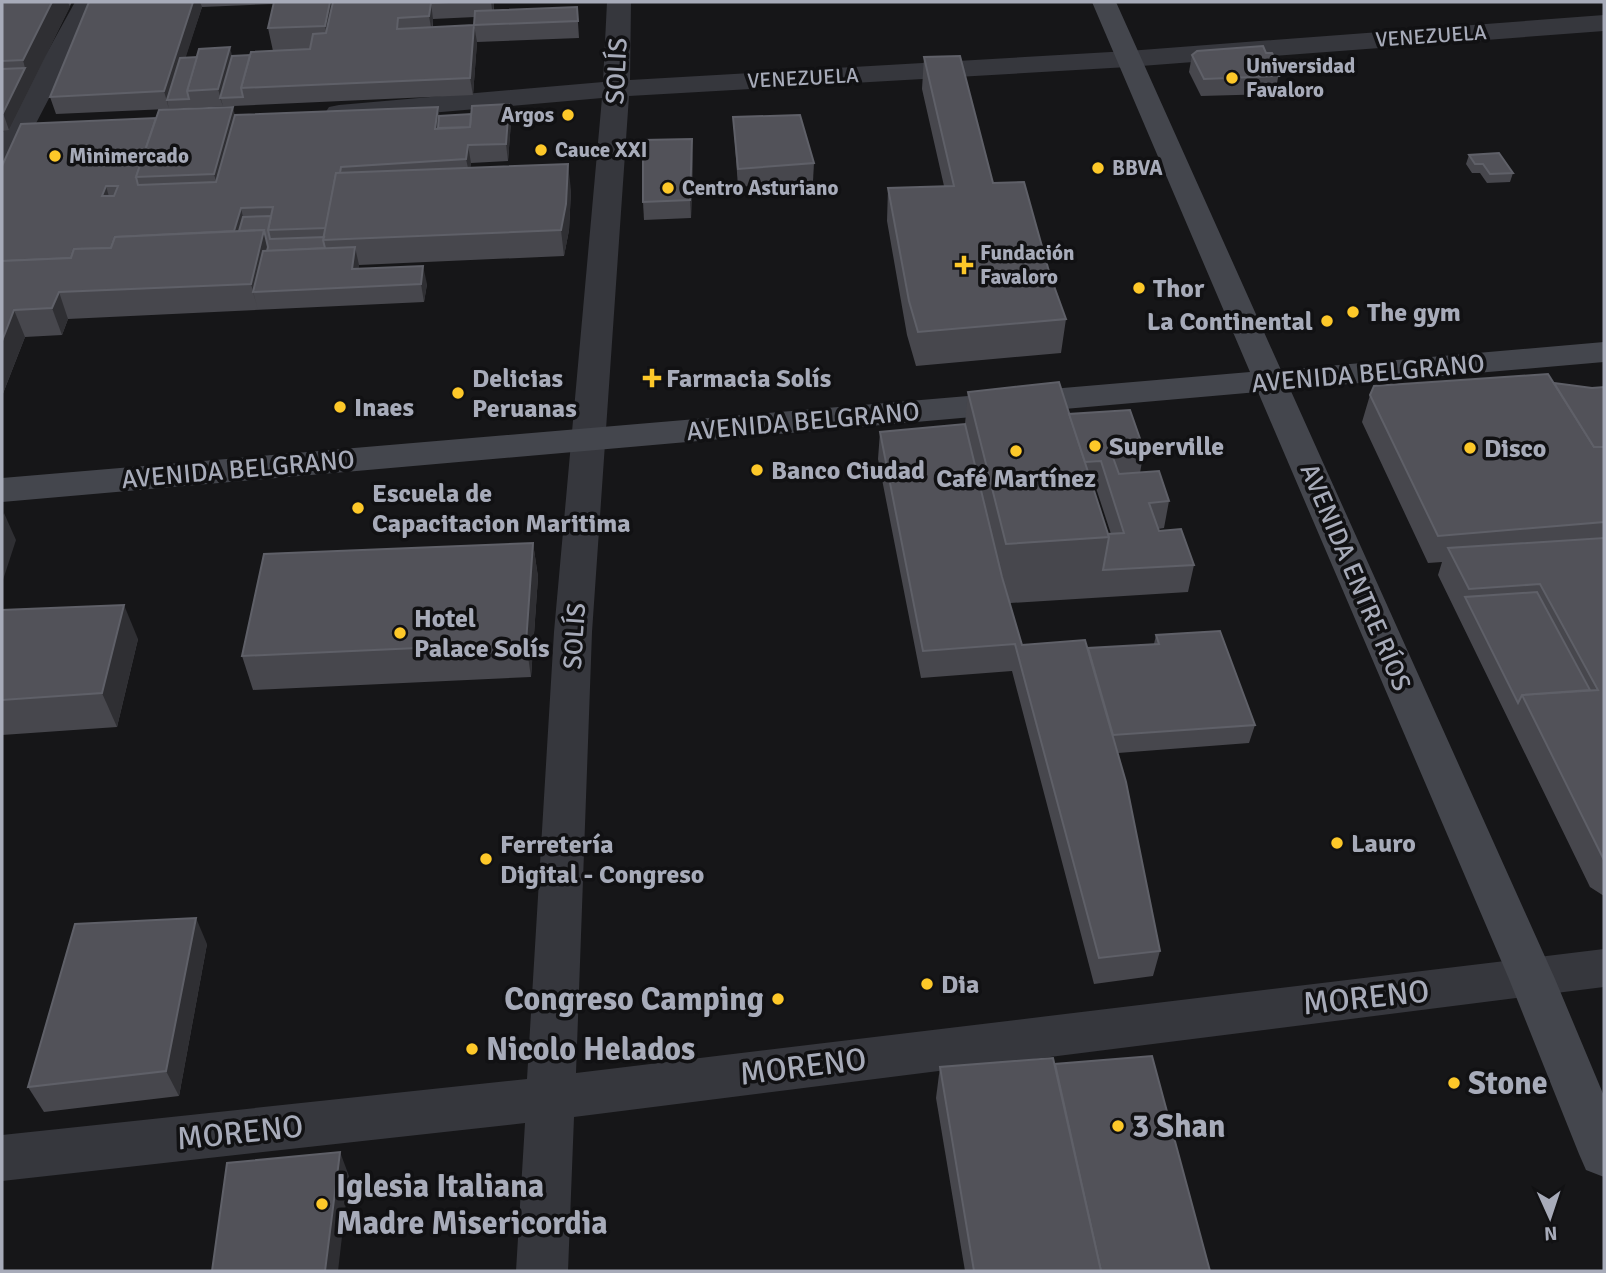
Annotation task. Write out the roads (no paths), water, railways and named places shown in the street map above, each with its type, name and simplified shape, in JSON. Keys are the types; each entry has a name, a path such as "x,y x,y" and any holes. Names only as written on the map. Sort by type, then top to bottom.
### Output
{"main road":[{"name":"AVENIDA ENTRE RÍOS","path":"1104,2 1532,979 1604,1154"},
{"name":"AVENIDA BELGRANO","path":"2,490 1604,352"}],"street":[{"path":"5,148 87,2"},
{"name":"SOLÍS","path":"542,1271 573,632 616,89 619,2"},
{"name":"VENEZUELA","path":"313,116 616,89 1128,59 1604,23"},
{"path":"5,148 94,135"},
{"name":"MORENO","path":"2,1158 551,1097 1250,1010 1532,979 1604,968"}],"place":[{"name":"Universidad Favaloro","path":"1232,78"},
{"name":"Argos","path":"568,115"},
{"name":"Cauce XXI","path":"541,150"},
{"name":"Minimercado","path":"55,156"},
{"name":"BBVA","path":"1098,168"},
{"name":"Centro Asturiano","path":"668,188"},
{"name":"Fundación Favaloro","path":"964,265"},
{"name":"Thor","path":"1139,288"},
{"name":"The gym","path":"1353,312"},
{"name":"La Continental","path":"1327,321"},
{"name":"Farmacia Solís","path":"652,378"},
{"name":"Delicias Peruanas","path":"458,393"},
{"name":"Inaes","path":"340,407"},
{"name":"Superville","path":"1095,446"},
{"name":"Disco","path":"1470,448"},
{"name":"Café Martínez","path":"1016,451"},
{"name":"Banco Ciudad","path":"757,470"},
{"name":"Escuela de Capacitacion Maritima","path":"358,508"},
{"name":"Hotel Palace Solís","path":"400,633"},
{"name":"Lauro","path":"1337,843"},
{"name":"Ferretería Digital - Congreso","path":"486,859"},
{"name":"Dia","path":"927,984"},
{"name":"Congreso Camping","path":"778,999"},
{"name":"Nicolo Helados","path":"472,1049"},
{"name":"Stone","path":"1454,1083"},
{"name":"3 Shan","path":"1118,1126"},
{"name":"Iglesia Italiana Madre Misericordia","path":"322,1204"}]}
